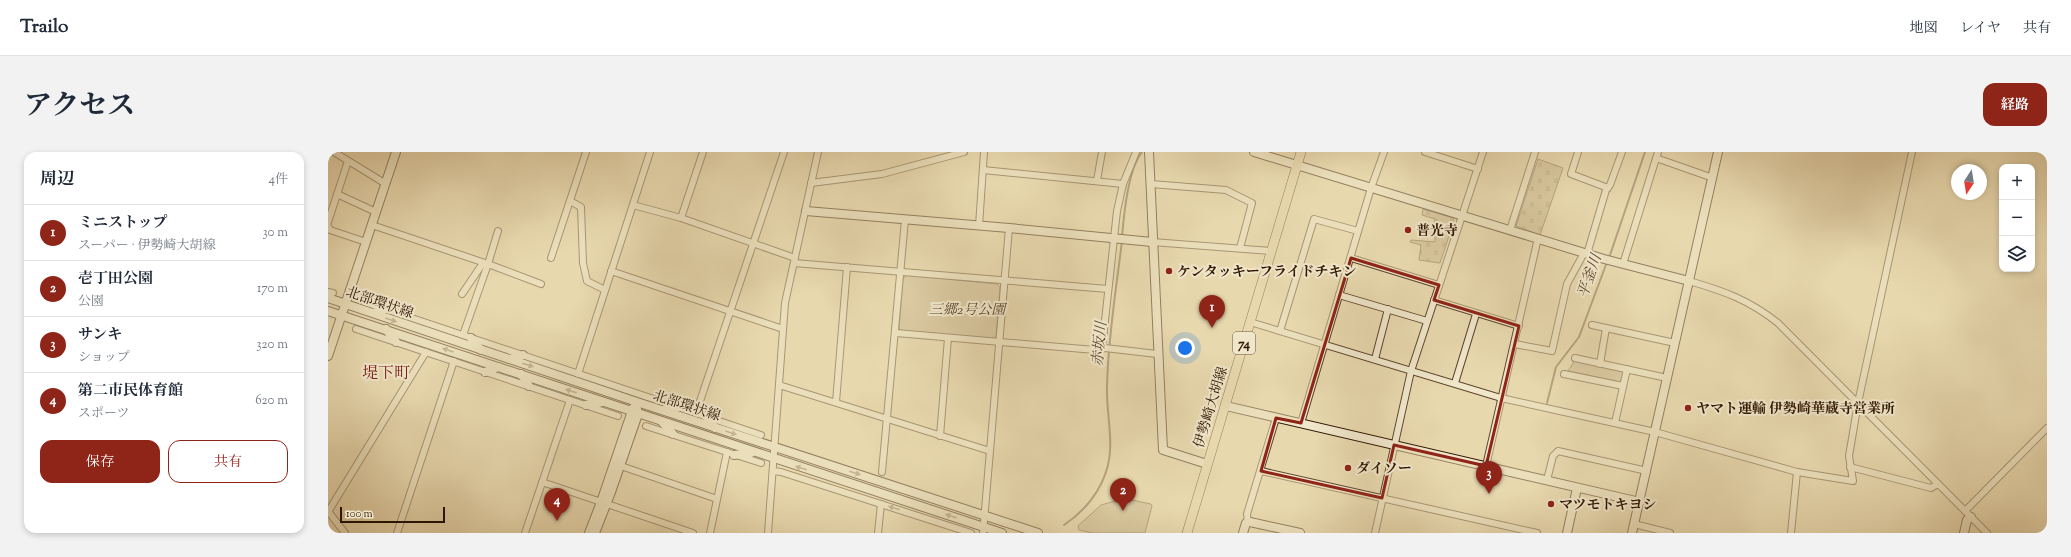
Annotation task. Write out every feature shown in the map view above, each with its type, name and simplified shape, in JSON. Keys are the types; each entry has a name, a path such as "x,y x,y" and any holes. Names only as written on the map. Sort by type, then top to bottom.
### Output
{"main road":[{"name":"伊勢崎大胡線","path":"1187,533 1226,406 1270,251 1301,152"}],"street":[{"path":"334,152 386,184"},
{"path":"328,356 396,152"},
{"path":"551,258 586,152"},
{"path":"579,374 650,152"},
{"path":"681,218 703,152"},
{"path":"696,413 784,152"},
{"path":"768,533 786,303 818,152"},
{"path":"811,183 882,174 964,152"},
{"path":"979,226 984,152"},
{"path":"1097,180 1102,152"},
{"path":"1102,348 1108,289 1123,184 1136,152"},
{"path":"1149,152 1157,354 1163,450 1207,464"},
{"path":"1254,152 1604,259 1689,281 1738,297 1769,316 1987,533"},
{"path":"1301,423 1371,188 1384,152"},
{"path":"1425,152 1478,170"},
{"path":"1375,533 1411,371 1483,152"},
{"path":"1510,230 1536,152"},
{"path":"1578,152 1571,174 1608,188"},
{"path":"1515,344 1552,351 1567,284 1585,253 1622,152"},
{"path":"1632,533 1718,152"},
{"path":"1250,322 1501,398 1655,432 1797,472 1853,481 1849,456 1858,403 1912,152"},
{"path":"1619,263 1657,155 1713,178"},
{"path":"328,222 348,161"},
{"path":"983,170 1097,180 1123,184"},
{"path":"1151,184 1226,190 1252,203 1240,248"},
{"path":"337,194 376,212"},
{"path":"570,201 581,207 583,263 587,281 605,290"},
{"path":"633,205 681,218 753,243 795,260 901,272 1108,289"},
{"path":"806,211 1270,251"},
{"path":"1280,330 1314,219 1358,231"},
{"path":"882,472 896,333 905,220"},
{"path":"372,224 541,284"},
{"path":"328,226 330,230 366,242"},
{"path":"983,530 1009,228"},
{"path":"467,337 486,264 498,231"},
{"path":"1486,466 1538,238"},
{"path":"1351,258 1440,285"},
{"path":"462,294 486,264"},
{"path":"836,402 847,266"},
{"path":"611,271 783,329"},
{"name":"北部環状線","path":"330,294 345,304 774,448 984,517 1038,533"},
{"path":"1339,295 1428,321"},
{"path":"1434,300 1519,326"},
{"path":"364,302 761,435"},
{"path":"373,313 385,309"},
{"path":"1375,359 1388,310"},
{"name":"北部環状線","path":"328,311 521,374 983,530 1002,533"},
{"path":"1455,383 1476,314"},
{"path":"1592,325 1675,343"},
{"path":"1600,364 1606,328"},
{"path":"356,329 618,416"},
{"path":"386,329 396,342"},
{"path":"896,333 1095,350 1102,348 1157,354"},
{"path":"467,337 482,350"},
{"path":"940,436 948,338"},
{"path":"345,533 328,512 426,352"},
{"path":"509,359 523,355"},
{"path":"1576,358 1667,378"},
{"path":"396,533 454,361"},
{"path":"485,372 498,367"},
{"path":"1615,423 1627,369"},
{"path":"521,374 529,386"},
{"path":"579,374 589,386"},
{"path":"1564,374 1623,386"},
{"path":"779,385 990,451"},
{"path":"525,533 570,400"},
{"path":"586,405 604,402"},
{"path":"595,533 637,402"},
{"path":"1226,406 1640,502"},
{"path":"662,410 679,407"},
{"path":"706,416 715,428"},
{"path":"1243,533 1248,522 1247,514 1276,418"},
{"path":"661,422 673,434"},
{"path":"646,426 761,463"},
{"path":"1965,511 2047,428"},
{"path":"1547,480 1553,456 1558,451 1646,471"},
{"path":"731,454 754,452"},
{"path":"710,533 717,499 731,454"},
{"path":"617,464 717,499"},
{"path":"1850,467 1931,488 1938,484"},
{"path":"773,471 781,472 972,533"},
{"path":"1261,471 1537,533"},
{"path":"1791,533 1797,472"},
{"path":"542,482 693,533"},
{"path":"1567,533 1577,488"},
{"path":"589,533 604,503"},
{"path":"878,533 881,504"},
{"path":"1964,533 1967,520 1971,517"},
{"path":"1248,522 1300,533"},
{"path":"1634,524 1670,533"}],"highlighted area":[{"path":"1351,258 1439,285 1434,300 1519,326 1486,466 1394,445 1382,498 1261,471 1276,418 1301,423"}],"green space":[{"path":"1538,159 1563,168 1540,235 1516,226"},
{"path":"1423,209 1453,218 1454,221 1440,263 1419,260 1421,245 1410,242 1411,240 1435,242 1435,232 1432,231 1435,219 1422,215"},
{"name":"三郷2号公園","path":"906,275 997,284 1000,287 996,336 992,339 902,331 899,329 903,279"},
{"path":"1575,360 1622,371 1624,373 1620,382 1568,371"},
{"path":"1132,496 1132,500 1151,504 1152,506 1145,533 1092,533 1079,530 1078,526 1101,505"}],"waterway":[{"name":"赤坂川","path":"1122,237 1130,180 1133,169 1142,152"},
{"name":"平釜川","path":"1609,258 1645,152"},
{"name":"赤坂川","path":"1064,525 1079,513 1092,499 1102,483 1108,465 1110,455 1107,396 1109,350 1122,241"},
{"name":"平釜川","path":"1547,403 1556,367 1579,337 1607,262"}],"place":[{"name":"普光寺","path":"1408,230"},
{"name":"ケンタッキーフライドチキン","path":"1169,271"},
{"name":"ミニストップ","path":"1212,328"},
{"name":"ヤマト運輸 伊勢崎華蔵寺営業所","path":"1688,408"},
{"name":"ダイソー","path":"1348,468"},
{"name":"サンキ","path":"1489,494"},
{"name":"マツモトキヨシ","path":"1551,504"},
{"name":"壱丁田公園","path":"1123,511"},
{"name":"第二市民体育館","path":"557,521"}],"district":[{"name":"堤下町","path":"386,372"}]}
